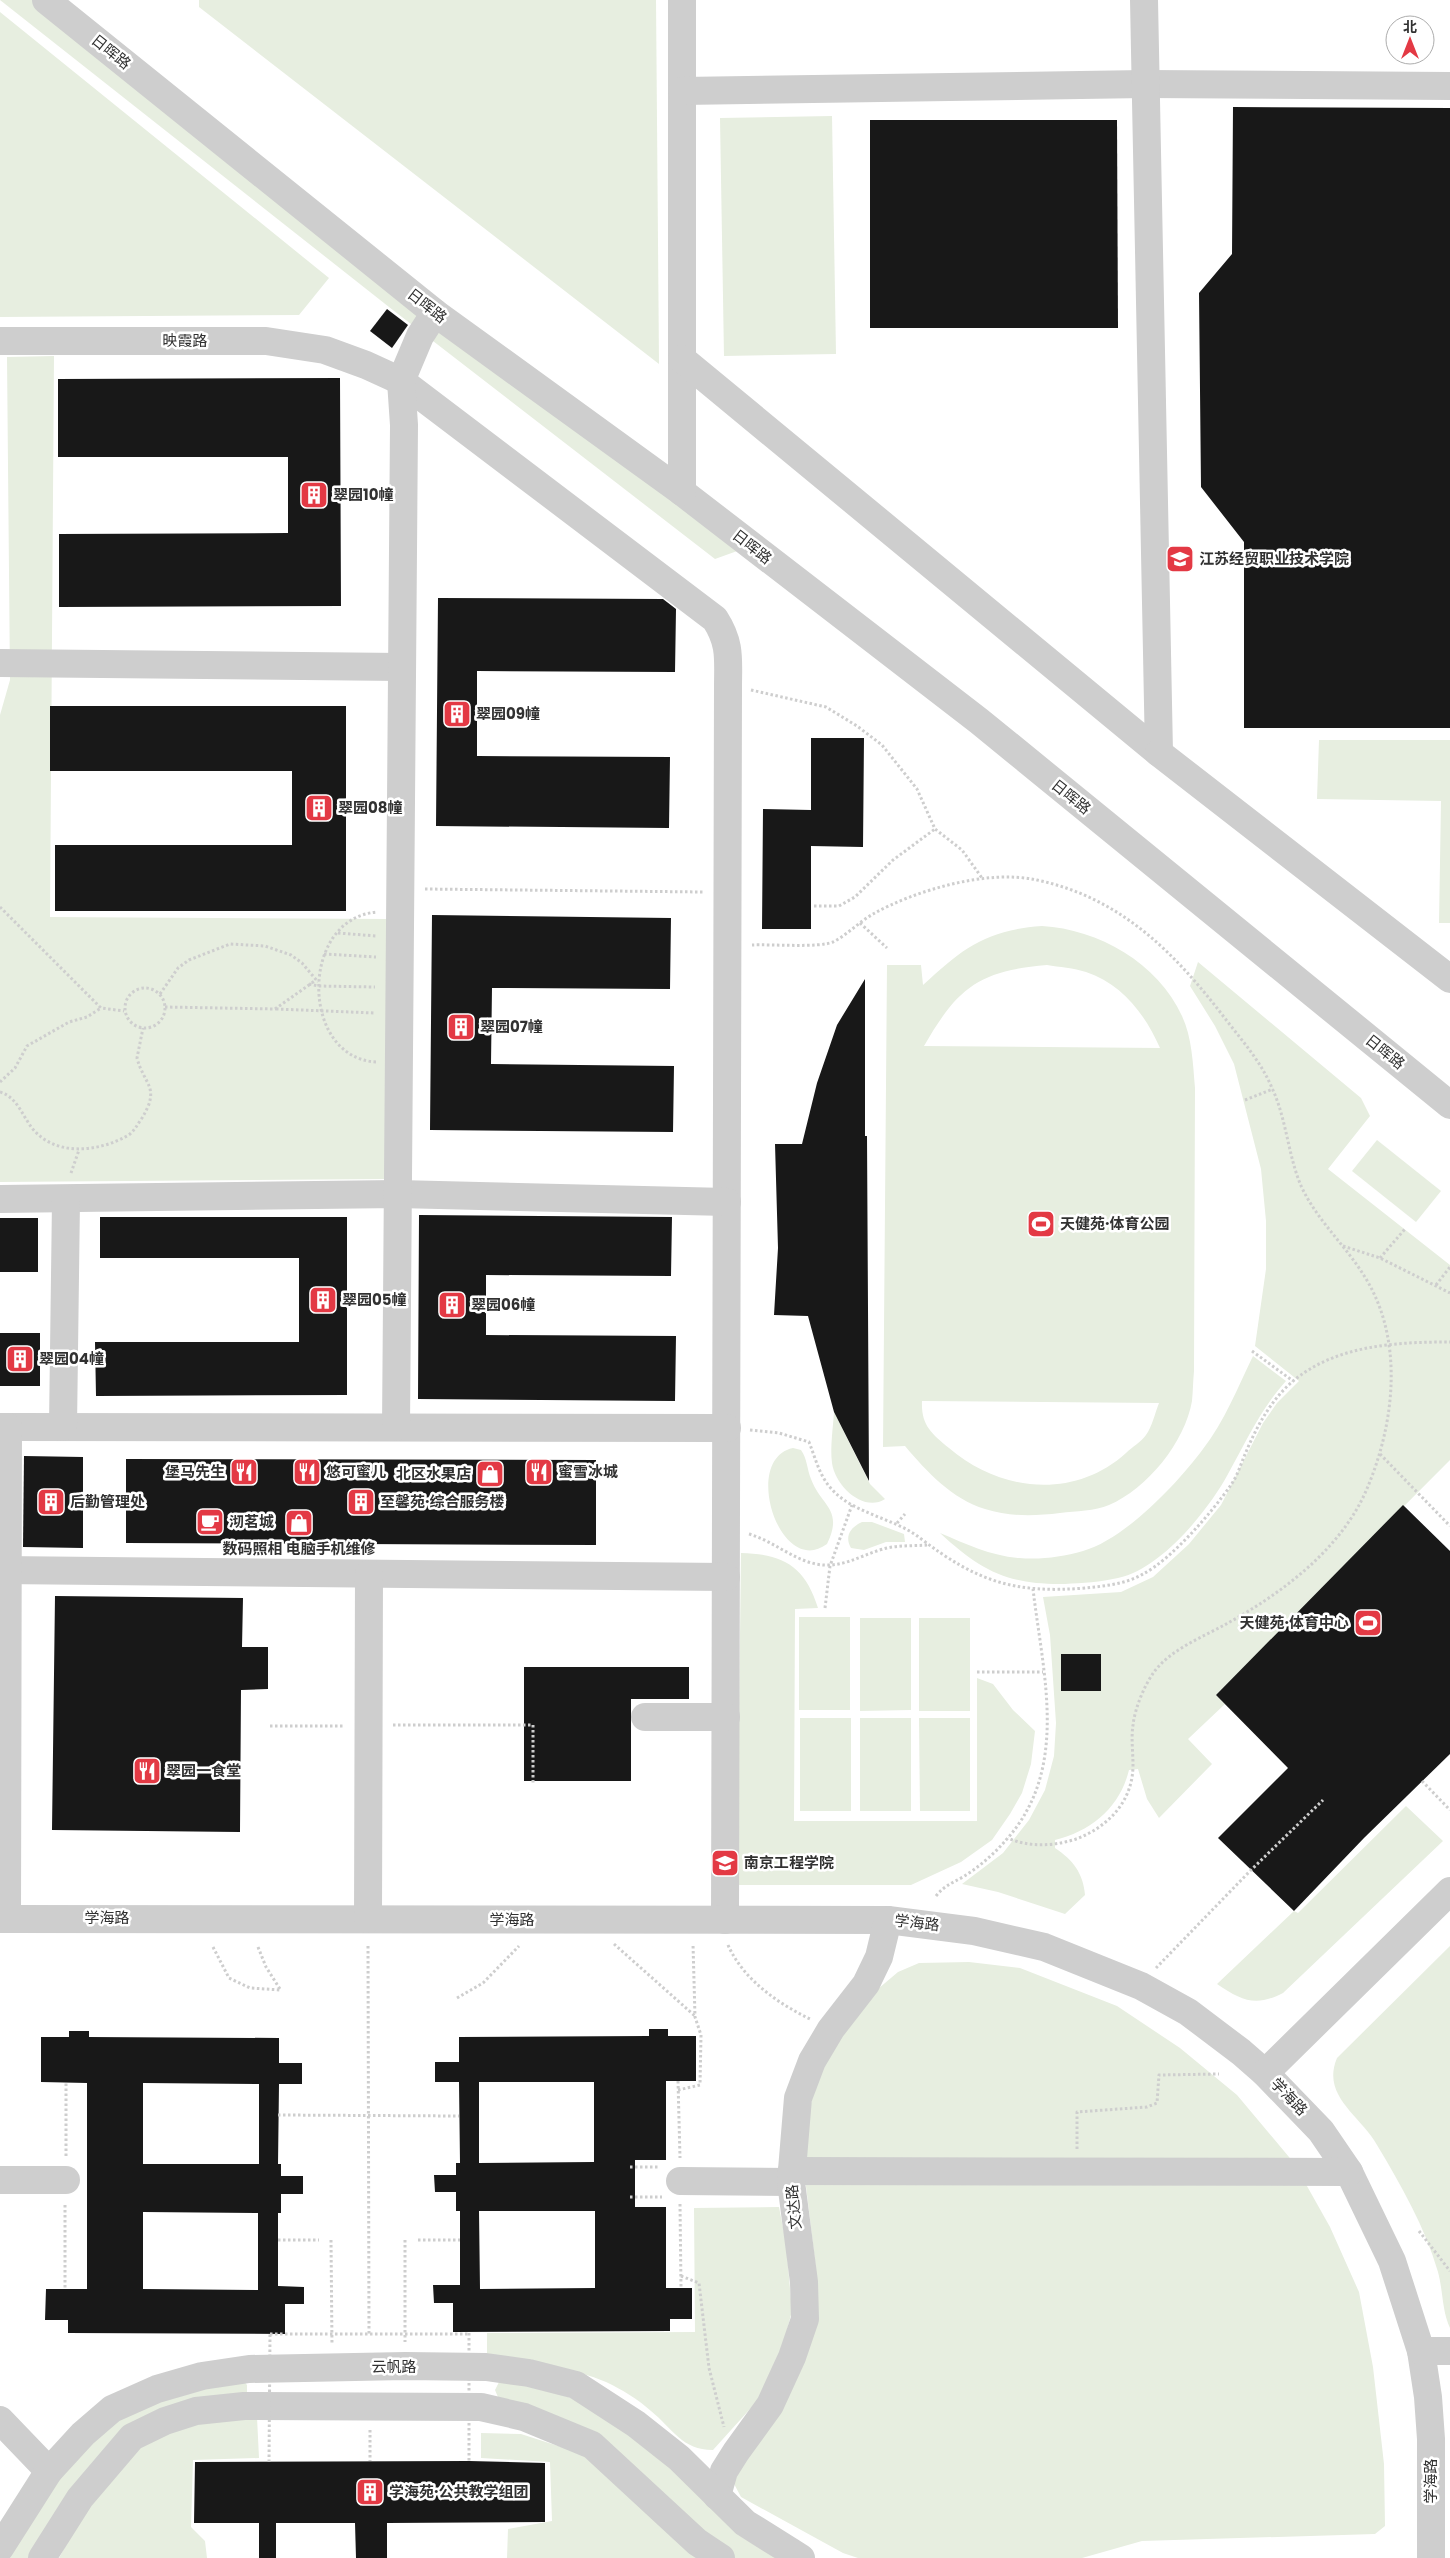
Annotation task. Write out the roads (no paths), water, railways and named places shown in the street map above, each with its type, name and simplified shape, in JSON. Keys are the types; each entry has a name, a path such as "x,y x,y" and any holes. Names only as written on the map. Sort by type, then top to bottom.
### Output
{"street":[{"name":"日晖路","path":"46,0 435,313 682,492 978,721 1450,1105"},
{"path":"682,0 682,492"},
{"path":"1144,0 1160,753"},
{"path":"682,91 1145,84 1450,86"},
{"path":"396,1427 404,425 401,381 420,336 435,313"},
{"name":"映霞路","path":"0,341 266,341 325,350 366,365 401,381 715,619 726,635 728,652 728,945 725,1920"},
{"path":"682,359 1160,753 1450,979"},
{"path":"0,663 401,667"},
{"path":"0,1199 66,1200 398,1194 727,1202"},
{"path":"63,1427 66,1200"},
{"path":"4,1918 4,1427 727,1428"},
{"path":"4,1570 726,1577"},
{"path":"368,1919 369,1574"},
{"path":"645,1717 726,1717"},
{"path":"1266,2072 1450,1891"},
{"name":"学海路","path":"4,1918 888,1920 974,1931 1044,1947 1141,1986 1188,2012 1266,2072 1321,2131 1349,2172 1392,2261 1421,2351 1428,2397 1431,2440 1431,2558"},
{"name":"文达路","path":"717,2496 724,2472 770,2405 792,2357 805,2319 804,2282 791,2176 798,2098 812,2061 831,2029 866,1984 879,1958 888,1920"},
{"path":"674,2182 791,2176 1077,2171 1349,2172"},
{"path":"0,2180 66,2180"},
{"path":"1421,2351 1450,2351"},
{"name":"云帆路","path":"0,2548 49,2472 83,2434 112,2409 157,2389 202,2376 249,2369 405,2366 486,2367 529,2373 576,2386 636,2424 679,2458 745,2523 801,2558"},
{"path":"42,2558 80,2498 132,2437 166,2421 196,2411 244,2406 481,2407 524,2417 592,2445 697,2542 721,2558"},
{"path":"0,2420 49,2472"}],"place":[{"name":"翠园10幢","path":"314,495"},
{"name":"江苏经贸职业技术学院","path":"1180,559"},
{"name":"翠园09幢","path":"457,714"},
{"name":"翠园08幢","path":"319,808"},
{"name":"翠园07幢","path":"461,1027"},
{"name":"天健苑·体育公园","path":"1041,1224"},
{"name":"翠园05幢","path":"323,1300"},
{"name":"翠园06幢","path":"452,1305"},
{"name":"翠园04幢","path":"20,1359"},
{"name":"堡马先生","path":"244,1472"},
{"name":"悠可蜜儿","path":"307,1472"},
{"name":"蜜雪冰城","path":"539,1472"},
{"name":"北区水果店","path":"490,1474"},
{"name":"后勤管理处","path":"51,1502"},
{"name":"至馨苑·综合服务楼","path":"361,1502"},
{"name":"沏茗城","path":"210,1522"},
{"name":"数码照相 电脑手机维修","path":"299,1523"},
{"name":"天健苑·体育中心","path":"1368,1623"},
{"name":"翠园一食堂","path":"147,1771"},
{"name":"南京工程学院","path":"725,1863"},
{"name":"学海苑·公共教学组团","path":"370,2492"}]}
